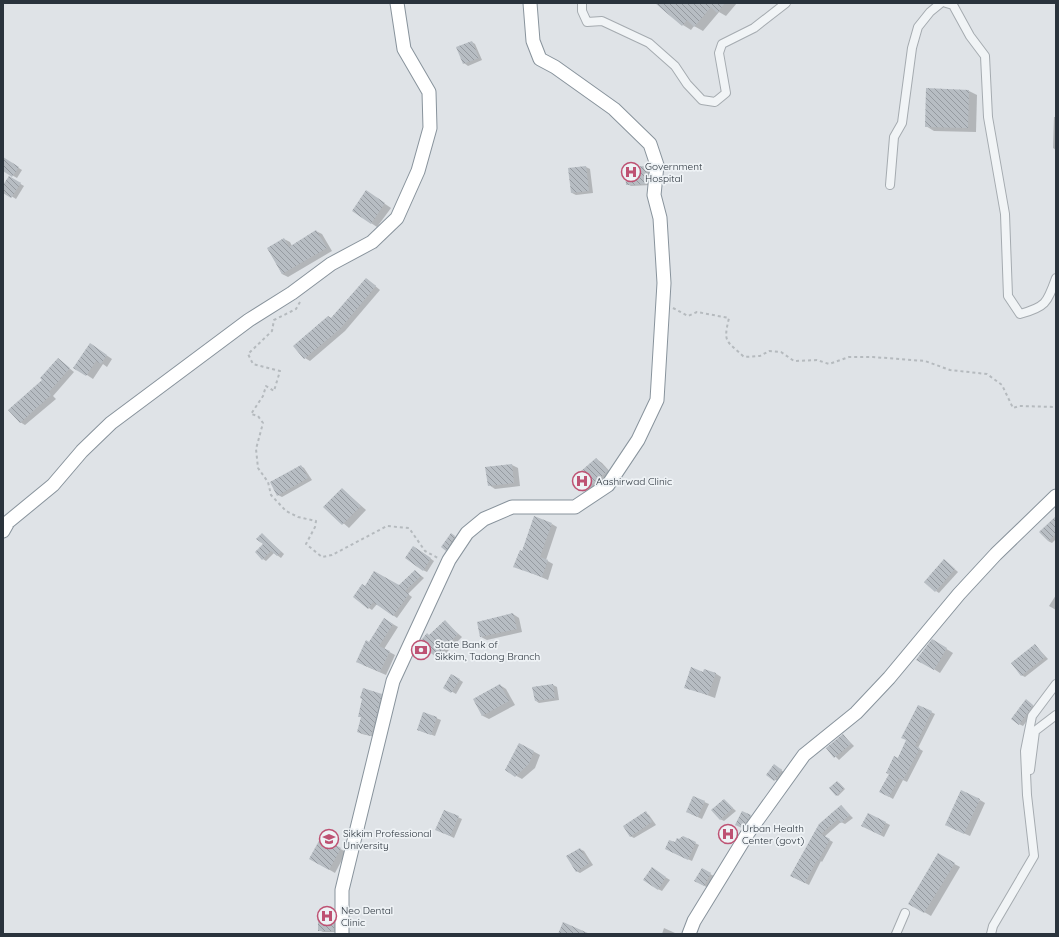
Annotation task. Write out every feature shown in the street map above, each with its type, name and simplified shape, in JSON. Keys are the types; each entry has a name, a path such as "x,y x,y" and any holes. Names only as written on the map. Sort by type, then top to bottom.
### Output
{"highway":[{"path":"3,531 8,522 52,485 82,451 111,423 249,320 307,282 331,264 372,242 397,218 418,171 430,128 429,92 404,49 397,3"},
{"path":"342,934 342,890 393,681 449,560 467,533 484,519 512,507 575,507 608,485 638,440 656,400 664,283 660,218 654,195 657,165 650,144 614,109 555,67 540,59 533,41 530,3"},
{"path":"689,934 694,921 748,832 804,755 856,713 889,678 959,594 996,554 1056,496"}],"street":[{"path":"582,3 582,12 587,22 602,21 649,43 674,66 687,84 702,100 716,102 726,94 719,53 722,44 754,28 786,3"},
{"path":"890,185 894,137 902,123 912,48 918,27 930,12 941,3"},
{"path":"946,3 953,5 970,36 985,56 988,117 1005,214 1008,296 1020,314 1036,310 1047,301 1056,278"},
{"path":"991,934 993,926 1034,856 1027,795 1025,750 1032,716 1056,684"},
{"path":"1027,795 1035,731 1056,715"},
{"path":"896,934 905,913"}],"path":[{"path":"307,282 302,299 296,309 274,320 272,330 248,354 253,364 280,371 274,391 266,386 263,396 251,414 258,416 263,423 256,449 258,468 268,482 271,495 286,511 298,517 316,521 315,527 306,544 322,557 332,555 388,526 409,528 425,551 437,558 449,560"},
{"path":"662,316 674,308 688,316 697,312 729,318 725,335 726,340 744,357 760,356 770,351 781,352 794,361 817,360 829,364 849,357 873,357 925,361 950,370 987,374 1002,385 1013,408 1019,406 1056,407"}],"building":[{"path":"655,3 725,3 717,13 711,7 694,27 687,20 682,26"},
{"path":"472,41 479,58 463,64 456,47"},
{"path":"926,88 969,90 968,128 925,127"},
{"path":"3,157 19,167 12,177 3,171"},
{"path":"586,166 589,191 571,193 568,168"},
{"path":"646,166 647,184 626,185 625,167"},
{"path":"9,176 21,183 11,198 3,193 3,185"},
{"path":"366,190 385,203 371,224 352,211"},
{"path":"316,230 327,248 282,274 267,248 284,238 289,247"},
{"path":"366,278 376,286 340,329 304,359 293,346 328,316 331,318"},
{"path":"90,343 107,355 101,364 96,361 86,376 73,368"},
{"path":"58,358 70,368 49,392 51,395 20,423 8,410 42,380 40,378"},
{"path":"596,458 608,471 583,492 572,479"},
{"path":"512,464 514,483 488,486 485,467"},
{"path":"301,465 308,478 277,496 270,482"},
{"path":"342,488 361,506 342,525 323,507"},
{"path":"534,516 552,523 540,557 548,560 542,577 513,567 520,550 522,551"},
{"path":"1056,516 1056,534 1048,541 1039,532"},
{"path":"262,533 281,552 277,556 271,551 262,560 255,552 263,544 256,539"},
{"path":"451,533 455,536 446,551 441,547"},
{"path":"413,546 431,558 423,571 405,558"},
{"path":"944,559 955,569 935,592 924,582"},
{"path":"415,570 421,576 405,591 409,594 393,616 373,602 368,609 353,597 362,584 365,586 374,571 399,585"},
{"path":"513,613 517,629 480,637 477,622"},
{"path":"384,618 393,624 379,646 390,651 380,672 356,662 366,640 369,642"},
{"path":"445,620 458,634 436,657 419,643 427,633 429,635"},
{"path":"932,639 947,648 934,670 916,660"},
{"path":"1035,644 1045,657 1021,676 1011,663"},
{"path":"691,667 703,672 704,669 716,673 708,695 684,688"},
{"path":"451,674 460,679 451,693 443,688"},
{"path":"500,684 509,701 482,716 473,699"},
{"path":"553,684 555,698 535,701 532,687"},
{"path":"363,688 382,694 371,736 357,732 361,717 358,717 362,699 360,698"},
{"path":"1026,699 1033,705 1019,725 1011,719"},
{"path":"918,705 932,711 915,746 920,748 903,780 899,778 889,797 879,792 889,774 886,773 894,756 898,758 906,740 901,738"},
{"path":"423,712 437,717 431,735 417,730"},
{"path":"843,734 851,744 834,758 826,748"},
{"path":"519,743 534,751 529,764 515,777 505,770"},
{"path":"774,764 782,770 774,781 766,775"},
{"path":"837,781 844,788 836,796 829,788"},
{"path":"961,790 980,799 964,834 945,825"},
{"path":"693,796 705,801 698,817 686,812"},
{"path":"724,799 733,808 720,820 711,810"},
{"path":"841,805 850,815 841,823 838,819 821,834 830,839 805,883 790,876 819,824"},
{"path":"444,810 459,816 450,836 435,830"},
{"path":"646,811 652,822 630,837 623,826"},
{"path":"742,811 751,815 742,828 735,825"},
{"path":"868,813 886,822 880,835 861,826"},
{"path":"683,836 696,842 688,860 665,849 669,840 675,842 677,838 679,839"},
{"path":"321,837 341,848 329,870 309,859"},
{"path":"580,848 589,863 576,872 566,856"},
{"path":"938,853 955,863 924,913 908,904"},
{"path":"652,867 666,877 658,890 643,880"},
{"path":"702,868 711,873 704,886 694,881"},
{"path":"318,912 334,912 334,931 318,931"},
{"path":"563,922 590,934 558,934"}],"place":[{"name":"Government Hospital","path":"631,172"},
{"name":"Aashirwad Clinic","path":"582,481"},
{"name":"State Bank of Sikkim, Tadong Branch","path":"421,650"},
{"name":"Urban Health Center (govt)","path":"728,834"},
{"name":"Sikkim Professional University","path":"329,839"},
{"name":"Neo Dental Clinic","path":"327,916"}]}
